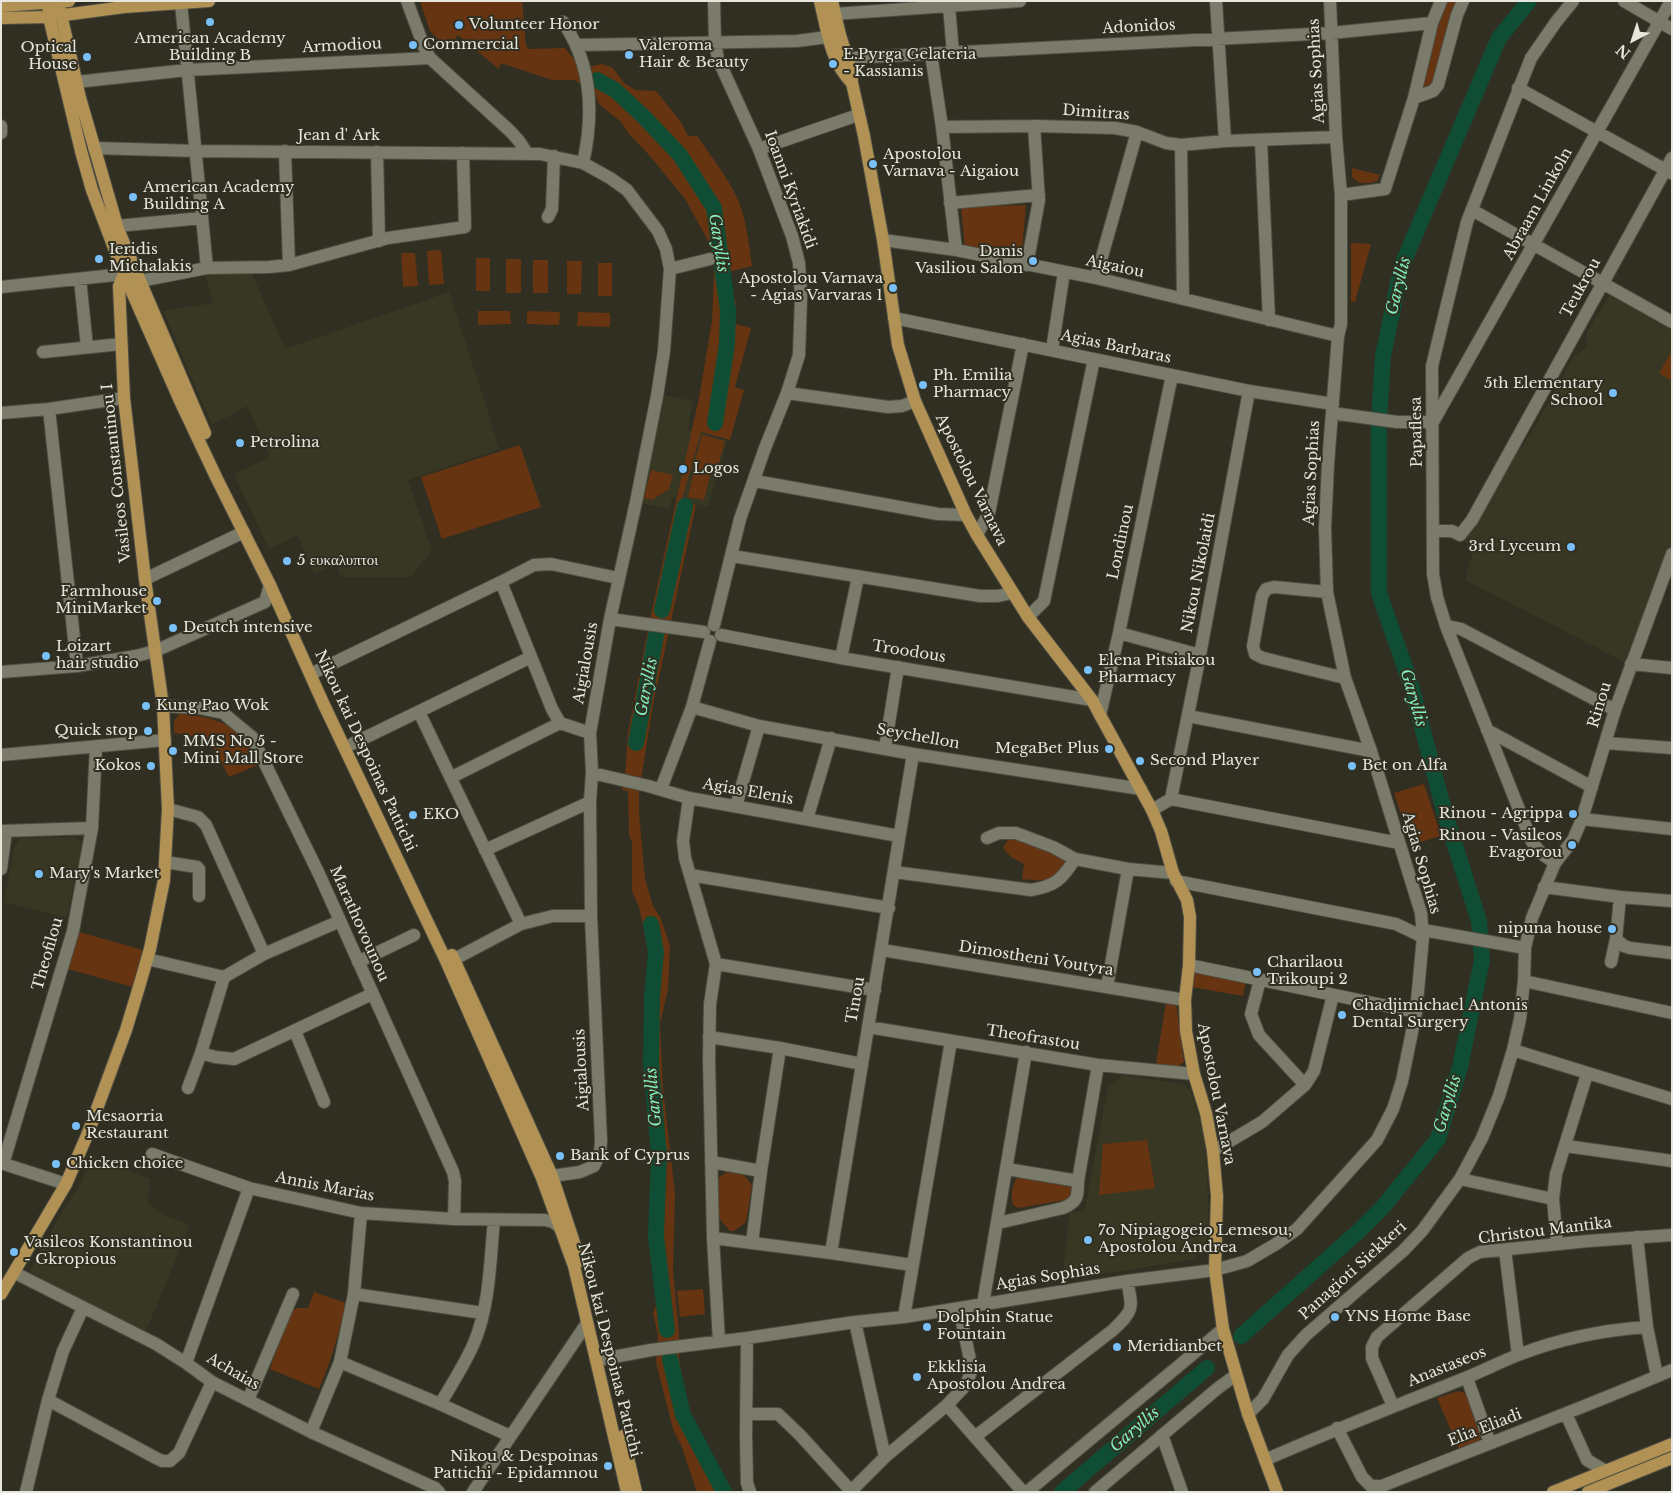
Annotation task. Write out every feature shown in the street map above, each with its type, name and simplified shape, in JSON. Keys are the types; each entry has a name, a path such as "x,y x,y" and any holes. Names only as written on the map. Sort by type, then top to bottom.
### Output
{"main road":[{"path":"1,6 124,7 209,1"},
{"name":"Apostolou Varnava","path":"820,1 828,37 840,69 852,83"},
{"path":"1,18 56,6"},
{"name":"Nikou kai Despoinas Pattichi","path":"56,6 117,226 190,400 283,605 324,704 451,961 559,1220 583,1269 627,1492"},
{"name":"Nikou kai Despoinas Pattichi","path":"56,6 83,158 92,190 124,274 181,403 270,585 283,605 352,744 552,1176 559,1220 574,1266 587,1323 600,1359 636,1492"},
{"name":"Apostolou Varnava","path":"833,8 851,70 883,240 898,346 914,402 977,535 1028,616 1092,700 1141,789 1161,831 1175,877 1187,900 1189,965 1185,1000 1186,1031 1194,1074 1206,1114 1213,1151 1217,1196 1215,1270 1223,1329 1248,1414 1277,1492"},
{"name":"Vasileos Constantinou I","path":"1,1294 66,1184 88,1133 126,1030 150,949 164,880 168,809 166,740 124,398 119,286 128,265 125,245"},
{"path":"1553,1492 1672,1444"},
{"path":"1588,1492 1672,1458"}],"street":[{"path":"407,1 430,58 510,131 520,141 527,153"},
{"name":"Ioanni Kyriakidi","path":"661,789 692,707 740,519 787,393 799,355 801,297 799,263 792,236 759,149 718,59 715,43 714,1"},
{"path":"833,8 950,6 1020,1"},
{"path":"1216,1 1225,141"},
{"name":"Agias Sophias","path":"600,1359 651,1350 904,1317 1127,1281 1215,1270 1247,1261 1297,1229 1377,1140 1393,1109 1402,1081 1416,1012 1423,934 1420,914 1371,751 1345,678 1327,592 1325,528 1338,336 1341,324 1341,195 1330,33 1330,1"},
{"path":"1341,195 1385,189 1414,98 1432,24 1441,1"},
{"path":"1414,98 1432,91 1438,85 1457,15 1463,1"},
{"name":"Papaflesa","path":"1555,863 1542,854 1532,842 1446,626 1437,597 1434,574 1432,366 1467,222 1518,88 1531,58 1573,1"},
{"path":"1624,1 1672,29"},
{"name":"Abraam Linkoln","path":"1433,422 1671,1"},
{"path":"181,3 208,268"},
{"path":"950,6 953,53"},
{"path":"563,22 577,45 587,82 590,106 588,140 583,163"},
{"name":"Adonidos","path":"848,58 1330,33 1432,24"},
{"path":"577,45 796,41 828,37"},
{"path":"931,54 942,127 956,250"},
{"name":"Armodiou","path":"76,82 187,70 430,58"},
{"path":"1518,88 1669,172"},
{"path":"759,149 858,115"},
{"path":"1,126 1,133"},
{"path":"1027,265 1039,200 1034,126"},
{"name":"Dimitras","path":"942,127 1034,126 1116,128 1137,132 1166,143 1181,145 1225,141 1336,137"},
{"path":"1096,278 1137,132"},
{"path":"1261,141 1269,320"},
{"path":"1181,145 1184,299"},
{"name":"Jean d' Ark","path":"94,148 196,151 527,153 554,156 583,163"},
{"path":"285,151 289,265"},
{"path":"377,152 379,241"},
{"path":"140,281 208,268 289,265 379,241 466,227 463,153"},
{"path":"548,218 552,209 554,156"},
{"name":"Teukrou","path":"1434,531 1452,531 1460,535 1472,520 1603,283 1669,172 1672,158"},
{"name":"Aigialousis","path":"552,1176 580,1172 594,1166 600,1153 591,916 590,802 592,773 590,733 610,619 636,502 664,351 670,269 666,249 658,231 638,204 626,190 610,178 583,163"},
{"path":"950,203 1039,195"},
{"path":"1472,210 1671,321"},
{"path":"117,226 202,218"},
{"name":"Aigaiou","path":"883,240 956,250 1096,278 1338,336"},
{"path":"670,269 710,259"},
{"path":"1052,350 1064,272"},
{"path":"1,288 124,274"},
{"path":"80,279 87,347"},
{"name":"Agias Barbaras","path":"894,318 1333,408 1357,417 1397,422 1433,422"},
{"path":"43,352 121,344"},
{"path":"977,535 989,513 1023,344"},
{"path":"1028,616 1044,600 1094,359"},
{"name":"Londinou","path":"1100,715 1172,375"},
{"name":"Nikou Nikolaidi","path":"1171,799 1249,391"},
{"path":"787,393 888,407 902,406 914,402"},
{"path":"1,413 49,409 124,398"},
{"path":"49,409 77,666"},
{"path":"755,481 938,514 966,515"},
{"path":"145,579 244,532"},
{"name":"Rinou","path":"1555,863 1573,840 1582,819 1631,664 1666,590 1672,554"},
{"path":"732,556 980,596 998,596 1012,593"},
{"path":"317,671 534,565 551,564 618,578"},
{"path":"841,658 858,577"},
{"path":"502,582 552,709 560,723 590,733"},
{"path":"265,602 270,585"},
{"path":"1327,592 1274,587 1266,589 1262,596 1253,646 1256,654 1263,658 1345,678"},
{"path":"1,672 77,666 134,657 155,651 265,602 283,605"},
{"name":"Troodous","path":"610,619 712,633 841,658 1092,700"},
{"path":"1446,626 1461,629 1615,710"},
{"path":"1119,632 1200,654"},
{"path":"352,744 531,657"},
{"path":"1631,664 1672,668"},
{"path":"885,748 898,667"},
{"name":"Marathovounou","path":"163,706 199,708 223,714 252,737 340,921 453,1172 455,1181 454,1219"},
{"name":"Seychellon","path":"692,707 759,726 913,754 1141,789"},
{"path":"419,712 452,777 521,924"},
{"path":"1188,716 1371,751"},
{"path":"452,777 560,723"},
{"path":"736,806 759,726"},
{"path":"1487,730 1592,787"},
{"path":"807,819 831,738"},
{"path":"1,755 166,740"},
{"path":"1606,742 1672,748"},
{"name":"Theofilou","path":"2,1164 73,931 92,828 96,747"},
{"name":"Tinou","path":"832,1253 913,754"},
{"name":"Agias Elenis","path":"592,773 661,789 689,798 899,836"},
{"path":"689,798 683,841 690,875 716,964 710,1004 709,1037 713,1238 719,1341"},
{"path":"1152,810 1171,799 1399,843"},
{"path":"485,850 590,802"},
{"path":"168,809 198,817 206,825 264,954"},
{"path":"1582,819 1672,829"},
{"path":"1,868 4,831 92,828"},
{"path":"987,838 999,833 1016,833 1053,847 1075,859 1175,877 1396,924 1423,934 1454,935 1525,948"},
{"path":"894,872 1031,890 1047,887 1064,876 1075,859"},
{"path":"165,862 197,867 199,869 199,896"},
{"name":"Panagioti Siekkeri","path":"1248,1414 1263,1399 1288,1355 1300,1342 1410,1244 1422,1231 1460,1179 1482,1138 1499,1096 1513,1050 1520,1019 1525,948 1532,918 1555,863"},
{"path":"1108,987 1128,869"},
{"path":"690,875 889,908"},
{"path":"1544,887 1620,897 1672,901"},
{"path":"1611,962 1616,939 1620,897"},
{"path":"1396,924 1420,914"},
{"path":"451,961 521,924 553,916 591,916"},
{"path":"147,959 224,977 264,954 340,921"},
{"path":"358,962 414,935"},
{"path":"1616,939 1624,946 1630,948 1672,953"},
{"name":"Dimostheni Voutyra","path":"882,950 1185,1000"},
{"path":"716,964 875,990"},
{"path":"1189,965 1416,1012"},
{"path":"188,1088 201,1053 224,977"},
{"path":"1260,980 1251,1014 1259,1035 1305,1086"},
{"path":"1524,981 1672,1013"},
{"path":"201,1053 234,1059 372,994"},
{"path":"1213,1151 1262,1122 1305,1086 1314,1071 1333,994"},
{"name":"Theofrastou","path":"868,1027 1098,1065 1194,1074"},
{"path":"295,1031 324,1102"},
{"path":"709,1037 780,1048 862,1064"},
{"path":"904,1317 951,1041"},
{"path":"752,1243 780,1048"},
{"path":"1513,1050 1672,1099"},
{"path":"983,1304 1026,1052"},
{"path":"998,1222 1063,1208 1071,1205 1077,1197 1078,1181 1098,1065"},
{"path":"1557,1244 1553,1199 1556,1174 1588,1074"},
{"path":"1566,1146 1672,1161"},
{"name":"Annis Marias","path":"152,1154 249,1188 361,1213 454,1219 559,1220"},
{"path":"711,1162 761,1171"},
{"path":"2,1164 66,1184"},
{"path":"1007,1169 1078,1181"},
{"path":"1460,1179 1553,1199"},
{"path":"186,1363 249,1188"},
{"name":"Annis Marias","path":"526,1219 540,1215 545,1210 550,1198"},
{"path":"311,1432 340,1362 354,1294 361,1213"},
{"path":"440,1404 475,1342 483,1313 488,1281 494,1220"},
{"name":"Christou Mantika","path":"1394,1406 1372,1358 1372,1347 1377,1337 1468,1258 1480,1252 1672,1235"},
{"path":"1637,1237 1647,1327 1657,1376"},
{"path":"713,1238 912,1265"},
{"path":"1505,1250 1518,1355"},
{"name":"Achaias","path":"15,1273 156,1344 212,1382 311,1432 435,1488 439,1492"},
{"path":"976,1436 1113,1330 1126,1317 1132,1302 1127,1281"},
{"path":"248,1400 293,1294"},
{"path":"354,1294 483,1313"},
{"path":"26,1492 48,1400 63,1351 83,1308"},
{"path":"746,1414 778,1414 800,1435 851,1491 885,1458 947,1405 966,1385 972,1369 958,1308"},
{"path":"855,1322 885,1458"},
{"path":"473,1492 587,1323"},
{"name":"Anastaseos","path":"1265,1460 1337,1428 1467,1378 1518,1355 1577,1336 1647,1327"},
{"path":"1027,1492 1223,1329"},
{"path":"747,1338 747,1483 750,1492"},
{"path":"340,1362 510,1436"},
{"name":"Elia Eliadi","path":"1337,1428 1362,1477 1371,1486 1377,1487 1566,1414 1672,1370"},
{"path":"1095,1492 1218,1388 1236,1376"},
{"path":"1467,1378 1490,1443"},
{"path":"48,1400 156,1458 162,1461 170,1461 179,1453 212,1382"},
{"path":"947,1405 1023,1492"},
{"path":"1566,1414 1587,1460 1604,1470"},
{"path":"1162,1435 1182,1492"},
{"path":"1581,1480 1587,1460"}],"shaded area":[{"path":"420,1 522,1 526,46 529,49 565,48 571,56 592,66 602,64 613,68 624,83 635,90 656,91 681,122 688,136 697,136 721,170 736,196 746,227 752,266 728,272 736,303 731,323 751,328 735,387 744,390 730,440 701,432 682,500 696,505 653,705 639,792 645,879 653,906 660,917 670,945 668,989 660,1024 663,1089 675,1193 673,1271 679,1332 679,1359 688,1413 727,1488 731,1492 697,1492 681,1445 673,1429 656,1362 658,1335 653,1313 657,1303 650,1195 651,1145 647,1001 650,990 649,953 639,907 632,891 632,842 629,836 628,791 622,790 628,733 650,619 699,398 712,321 715,253 685,199 650,156 629,134 621,122 599,104 596,96 575,80 552,80 501,63 499,69 458,35 447,48 430,31"},
{"path":"1443,1 1455,1 1457,4 1436,81 1421,89"},
{"path":"1352,168 1380,175 1377,181 1360,183 1352,177"},
{"path":"1026,205 1021,262 965,249 961,207"},
{"path":"1351,243 1371,244 1355,302 1351,302"},
{"path":"441,250 444,284 429,285 427,251"},
{"path":"401,253 415,253 418,286 403,287"},
{"path":"476,258 490,258 490,291 476,291"},
{"path":"506,259 521,259 521,293 506,293"},
{"path":"533,260 548,260 548,293 533,293"},
{"path":"567,261 582,261 581,294 567,294"},
{"path":"598,263 612,263 612,296 598,296"},
{"path":"252,274 285,349 449,292 499,449 408,480 432,550 411,577 341,577 336,563 314,574 297,535 269,550 234,474 270,457 247,406 212,425 163,311 213,303 205,275"},
{"name":"3rd Lyceum","path":"1611,293 1672,329 1672,545 1625,662 1465,580 1474,548 1461,538 1533,430 1574,356 1587,347 1587,332"},
{"path":"478,311 510,311 511,324 478,325"},
{"path":"527,311 560,312 559,325 527,324"},
{"path":"578,312 610,313 610,327 577,326"},
{"path":"1672,351 1672,381 1659,373"},
{"name":"Logos","path":"663,395 693,401 688,429 727,440 708,507 672,497 669,509 641,503"},
{"path":"702,435 725,441 716,474 693,468"},
{"path":"520,445 541,507 442,539 421,477"},
{"path":"651,470 673,475 669,489 652,500 644,498"},
{"path":"694,471 710,475 704,500 688,497"},
{"path":"180,713 210,719 236,731 250,746 258,765 229,777 209,739 174,733 174,721"},
{"path":"1424,784 1441,836 1411,845 1394,793"},
{"name":"Mary's Market","path":"75,837 82,844 67,918 4,902 14,847 21,838"},
{"path":"1016,838 1064,857 1066,868 1046,880 1022,879 1024,864 1011,857 1003,848 1007,841"},
{"path":"79,932 143,950 133,987 68,969"},
{"path":"1197,970 1246,981 1243,996 1192,987 1192,974"},
{"path":"1167,1002 1176,1003 1184,1062 1175,1068 1156,1064"},
{"path":"1123,1075 1180,1084 1192,1093 1206,1143 1209,1240 1194,1259 1062,1281 1070,1213 1083,1211 1085,1208 1108,1088"},
{"path":"1147,1140 1155,1188 1099,1195 1103,1144"},
{"path":"91,1155 150,1179 148,1203 164,1215 190,1225 146,1331 85,1304 30,1271 60,1215 81,1183"},
{"path":"727,1172 743,1174 752,1185 746,1222 734,1231 730,1231 719,1218 717,1179"},
{"path":"1019,1176 1075,1185 1071,1199 1018,1208 1013,1205 1012,1193 1013,1186"},
{"path":"703,1289 705,1314 680,1317 677,1291"},
{"path":"314,1292 346,1303 341,1325 319,1389 270,1369 293,1310 308,1308"},
{"path":"1459,1391 1469,1395 1484,1431 1478,1442 1459,1449 1437,1398"}],"waterway":[{"name":"Garyllis","path":"1241,1336 1360,1230 1382,1208 1438,1139 1460,1067 1482,960 1479,921 1445,814 1410,682 1379,593 1379,418 1383,356 1402,265 1499,38 1529,1"},
{"name":"Garyllis","path":"597,80 615,90 680,155 714,208 728,311 727,344 715,423"},
{"name":"Garyllis","path":"662,610 685,506"},
{"name":"Garyllis","path":"636,743 657,630"},
{"name":"Garyllis","path":"651,924 656,952 652,997 651,1063 659,1155 656,1236 667,1330"},
{"name":"Garyllis","path":"670,1359 683,1415 724,1492"},
{"name":"Garyllis","path":"1062,1492 1207,1368"}],"place":[{"name":"American Academy Building B","path":"210,22"},
{"name":"Volunteer Honor","path":"459,25"},
{"name":"Commercial","path":"413,45"},
{"name":"Valeroma Hair & Beauty","path":"629,55"},
{"name":"Optical House","path":"87,57"},
{"name":"E.Pyrga Gelateria - Kassianis","path":"833,64"},
{"name":"Apostolou Varnava - Aigaiou","path":"873,164"},
{"name":"American Academy Building A","path":"133,197"},
{"name":"Ieridis Michalakis","path":"99,259"},
{"name":"Danis Vasiliou Salon","path":"1033,261"},
{"name":"Apostolou Varnava - Agias Varvaras 1","path":"893,288"},
{"name":"Ph. Emilia Pharmacy","path":"923,385"},
{"name":"5th Elementary School","path":"1613,393"},
{"name":"Petrolina","path":"240,443"},
{"name":"Logos","path":"683,469"},
{"name":"3rd Lyceum","path":"1571,547"},
{"name":"5 ευκαλυπτοι","path":"287,561"},
{"name":"Farmhouse MiniMarket","path":"157,601"},
{"name":"Deutch intensive","path":"173,628"},
{"name":"Loizart hair studio","path":"46,656"},
{"name":"Elena Pitsiakou Pharmacy","path":"1088,670"},
{"name":"Kung Pao Wok","path":"146,706"},
{"name":"Quick stop","path":"148,731"},
{"name":"MegaBet Plus","path":"1109,749"},
{"name":"MMS No 5 - Mini Mall Store","path":"173,751"},
{"name":"Second Player","path":"1140,761"},
{"name":"Kokos","path":"151,766"},
{"name":"Bet on Alfa","path":"1352,766"},
{"name":"Rinou - Agrippa","path":"1573,814"},
{"name":"EKO","path":"413,815"},
{"name":"Rinou - Vasileos Evagorou","path":"1572,845"},
{"name":"Mary's Market","path":"39,874"},
{"name":"nipuna house","path":"1612,929"},
{"name":"Charilaou Trikoupi 2","path":"1257,972"},
{"name":"Chadjimichael Antonis Dental Surgery","path":"1342,1015"},
{"name":"Mesaorria Restaurant","path":"76,1126"},
{"name":"Bank of Cyprus","path":"560,1156"},
{"name":"Chicken choice","path":"56,1164"},
{"name":"7o Nipiagogeio Lemesou, Apostolou Andrea","path":"1088,1240"},
{"name":"Vasileos Konstantinou - Gkropious","path":"14,1252"},
{"name":"YNS Home Base","path":"1335,1317"},
{"name":"Dolphin Statue Fountain","path":"927,1327"},
{"name":"Meridianbet","path":"1117,1347"},
{"name":"Ekklisia Apostolou Andrea","path":"917,1377"},
{"name":"Nikou & Despoinas Pattichi - Epidamnou","path":"608,1466"}]}
